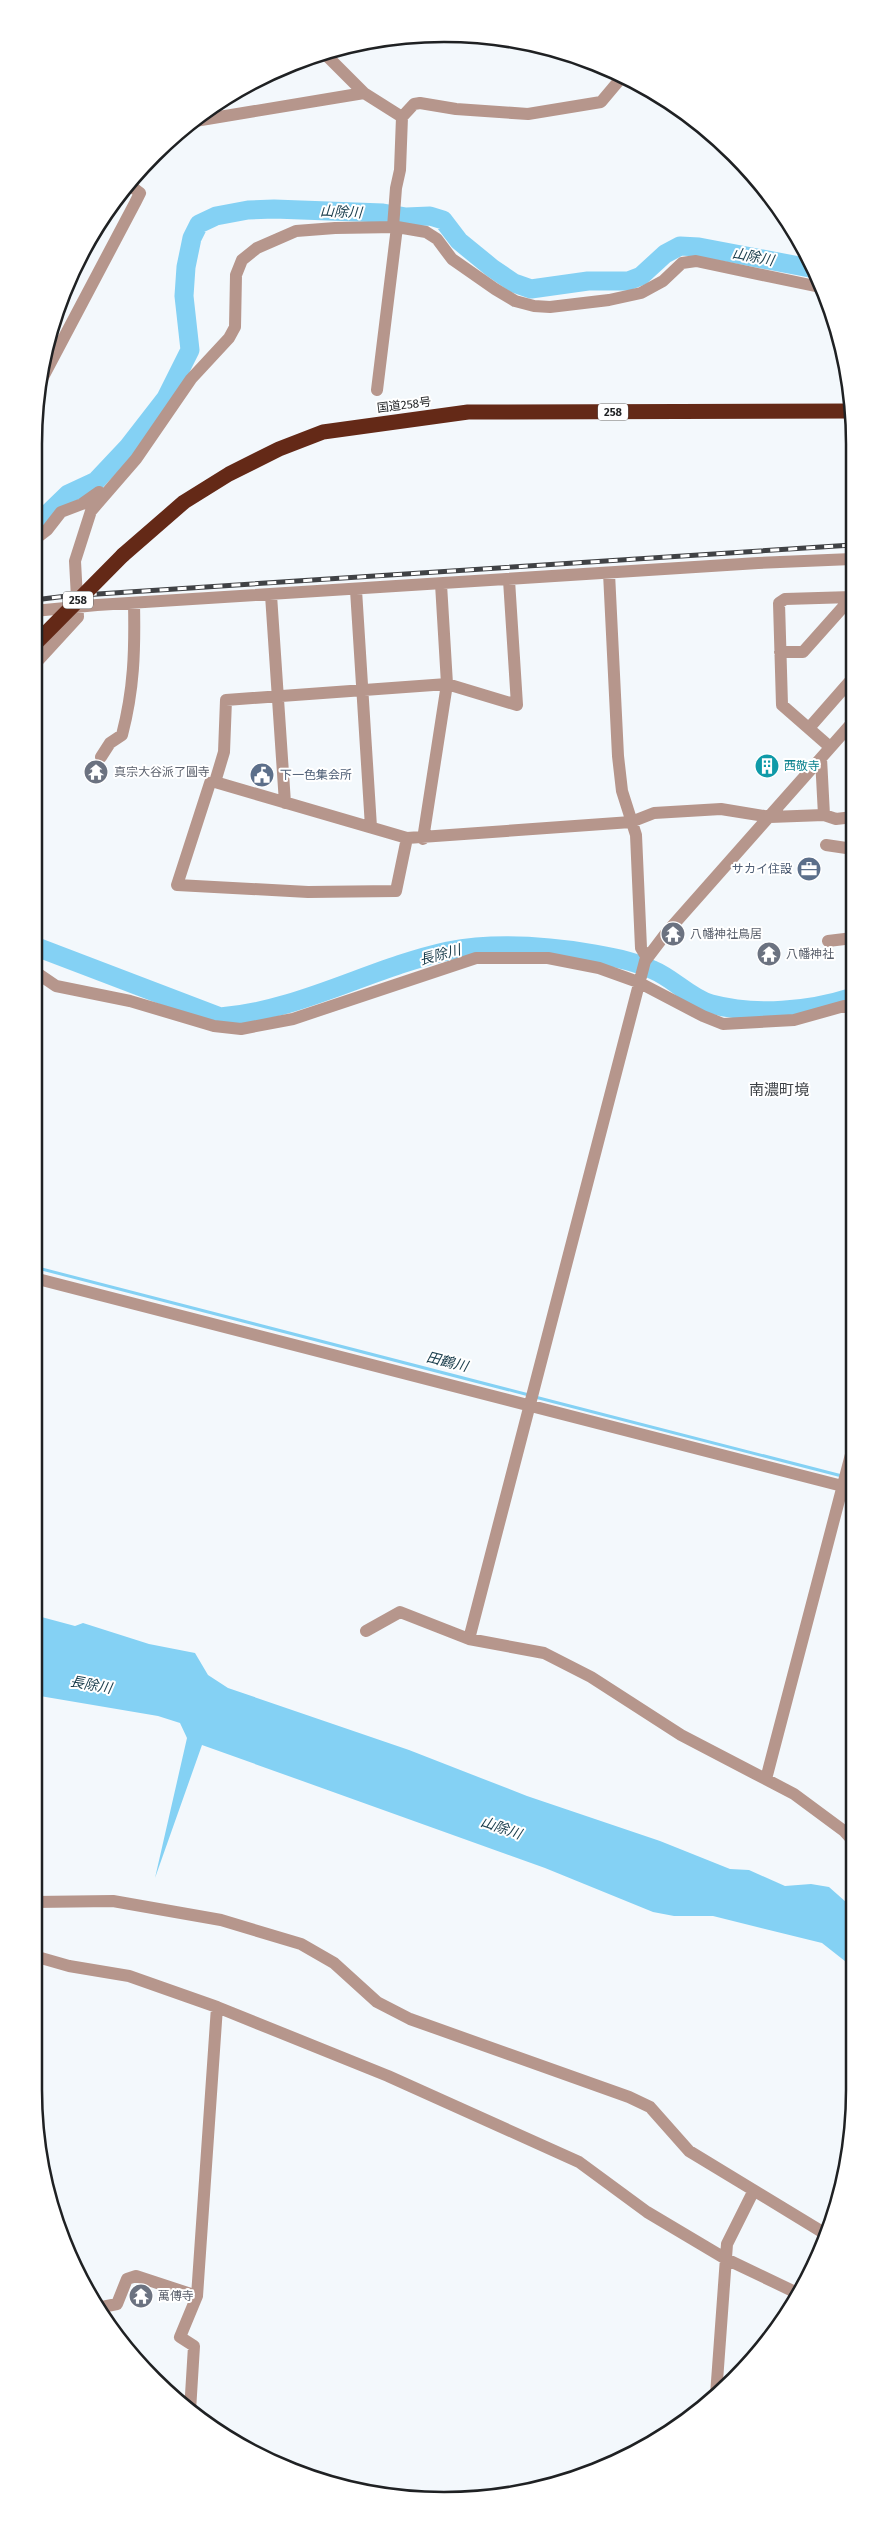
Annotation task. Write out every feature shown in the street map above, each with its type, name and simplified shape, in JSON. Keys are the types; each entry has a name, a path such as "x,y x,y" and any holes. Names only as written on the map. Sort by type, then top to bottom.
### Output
{"highway":[{"name":"国道258号","path":"42,637 123,555 184,502 229,474 279,449 323,432 468,412 845,411"}],"street":[{"path":"330,59 364,93 402,117"},
{"path":"377,390 395,227 394,205 400,170 402,117 414,104 420,103 456,110 528,114 601,102 618,82"},
{"path":"210,119 364,93"},
{"path":"51,362 140,193 134,189"},
{"path":"42,657 78,617 74,561 83,532 96,503 136,459 191,379 230,338 235,327 236,275 242,260 256,248 296,231 395,227 426,232 437,239 452,259 495,289 515,301 534,306 579,304 641,293 663,280 682,263 696,261 814,286"},
{"path":"42,534 62,512 91,499 111,481 116,480"},
{"path":"42,610 846,559"},
{"path":"609,573 618,756 622,790 636,835 641,948 646,959"},
{"path":"215,782 224,752 226,700 447,684 517,705 509,580"},
{"path":"423,839 447,684 440,584"},
{"path":"356,590 371,828"},
{"path":"271,596 285,803"},
{"path":"830,748 782,705 779,603 785,599 846,597"},
{"path":"102,757 110,743 122,735 132,699 135,646 134,603"},
{"path":"780,652 803,652 846,604"},
{"path":"809,728 846,686"},
{"path":"469,1639 646,959 667,932 846,730"},
{"path":"821,758 824,815"},
{"path":"407,838 396,891 308,892 176,885 199,810 210,783 215,782 407,838 423,839 631,822 654,813 721,809 770,817 824,815 836,819 846,818"},
{"path":"826,845 846,848"},
{"path":"828,942 846,939"},
{"path":"42,978 56,986 130,1001 214,1026 241,1029 293,1019 476,958 548,958 599,968 640,979 703,1016 723,1024 794,1020 846,1007"},
{"path":"42,1280 532,1399 846,1482"},
{"path":"766,1779 846,1486"},
{"path":"366,1631 400,1612 469,1639 544,1653 591,1678 681,1734 794,1794 846,1833"},
{"path":"42,1902 113,1901 221,1920 302,1944 334,1963 377,2002 410,2019 629,2097 650,2107 689,2151 753,2192 821,2231"},
{"path":"42,1958 69,1966 129,1976 217,2007 388,2076 579,2162 647,2212 726,2259 792,2291"},
{"path":"191,2401 194,2346 180,2337 197,2296 217,2007"},
{"path":"717,2386 727,2244 753,2192"},
{"path":"106,2306 116,2304 127,2279 136,2276 197,2296"}],"water":[{"path":"42,1617 75,1626 83,1623 149,1644 195,1653 208,1675 228,1688 409,1750 527,1796 660,1841 730,1869 749,1870 785,1886 811,1884 829,1887 846,1902 846,1962 822,1943 713,1916 674,1916 653,1912 545,1868 202,1745 155,1878 187,1738 180,1723 158,1716 42,1696"}],"waterway":[{"name":"山除川","path":"42,519 68,494 96,481 128,447 166,398 190,350 184,296 186,267 192,238 199,224 216,216 248,210 274,209 383,213 406,217 430,216 443,220 459,241 492,268 514,283 531,289 588,281 628,281 641,276 665,254 680,246 699,247 805,267"},
{"name":"長除川","path":"42,949 220,1017 250,1013 308,998 419,958 466,948 503,946 559,949 624,960 646,967 668,978 703,1001 728,1008 764,1011 801,1009 846,999"},
{"name":"田鶴川","path":"42,1269 529,1395"},
{"name":"田鶴川","path":"535,1397 842,1476"}],"railway":[{"path":"42,599 846,545"}],"place":[{"name":"西敬寺","path":"767,766"},
{"name":"真宗大谷派了圓寺","path":"96,772"},
{"name":"下一色集会所","path":"262,775"},
{"name":"サカイ住設","path":"809,869"},
{"name":"八幡神社鳥居","path":"673,934"},
{"name":"八幡神社","path":"769,954"},
{"name":"萬傅寺","path":"141,2296"}],"district":[{"name":"南濃町境","path":"779,1090"}]}
